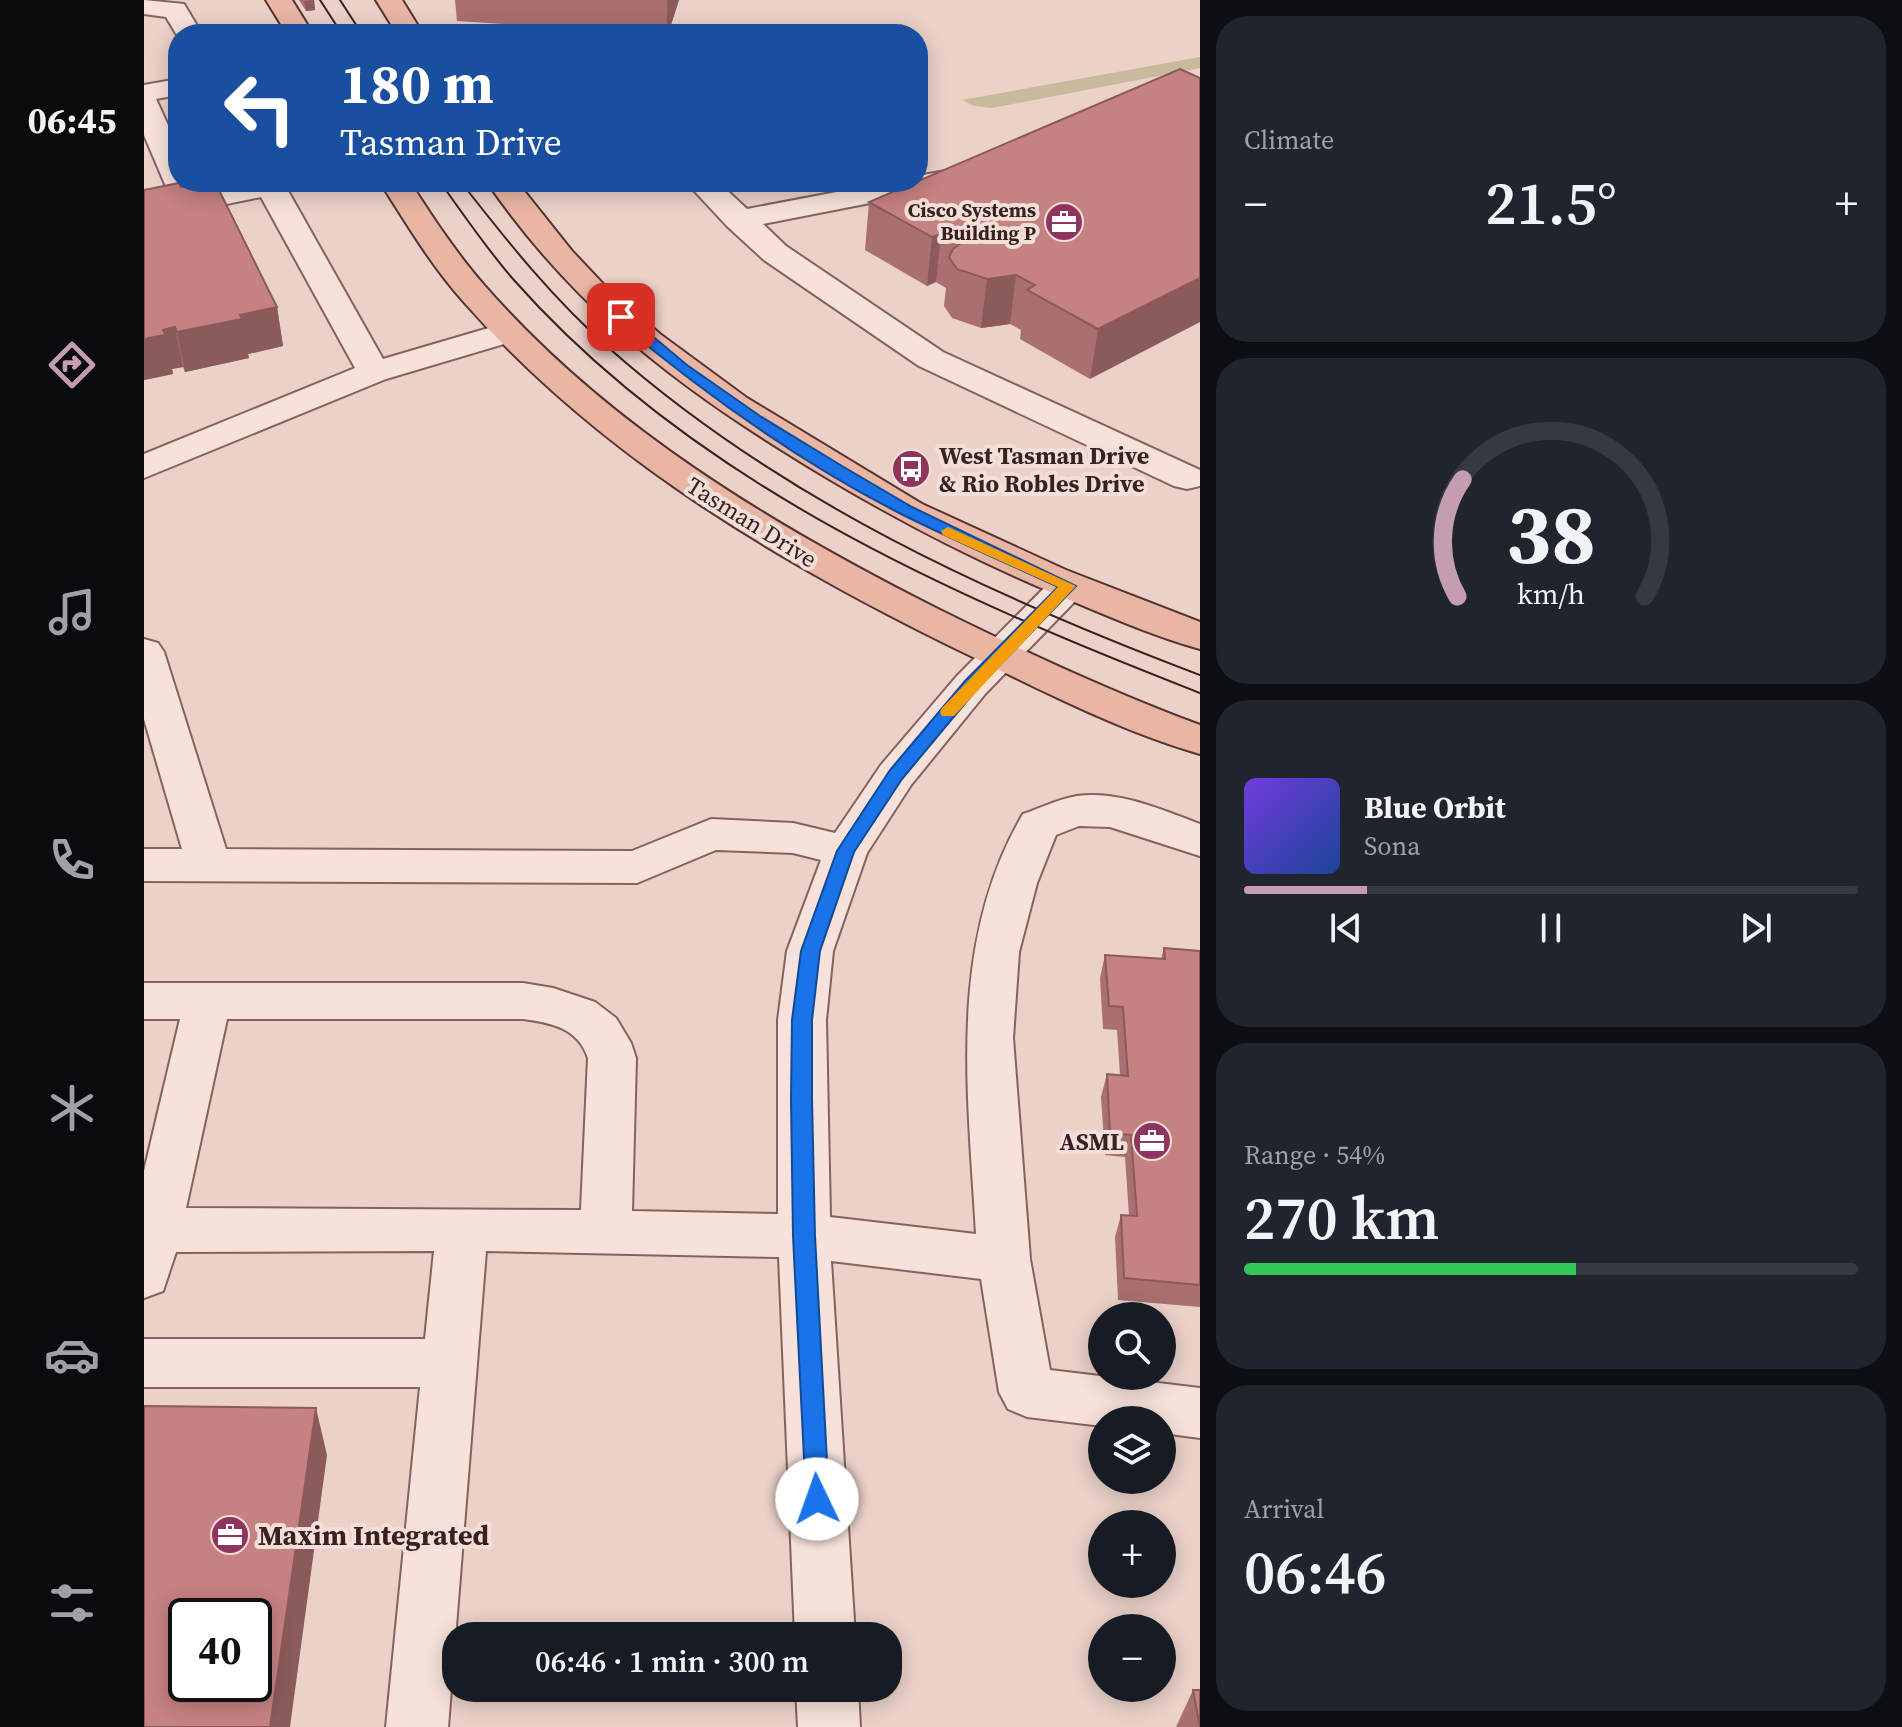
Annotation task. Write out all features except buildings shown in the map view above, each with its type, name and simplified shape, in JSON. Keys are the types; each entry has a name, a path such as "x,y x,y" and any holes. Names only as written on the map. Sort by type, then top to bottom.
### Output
{"main road":[{"path":"279,0 294,24"},
{"path":"389,0 404,24"},
{"name":"Tasman Drive","path":"401,192 433,241 509,332 628,440 680,477 830,570 1091,698 1200,740"},
{"path":"510,192 570,268 621,317 682,368 755,419 906,510 1068,586 1200,636"}],"street":[{"path":"144,6 175,10 183,24"},
{"path":"144,93 168,89"},
{"path":"144,102 168,158"},
{"path":"928,184 962,177"},
{"path":"183,192 188,203 235,192"},
{"path":"273,192 374,372"},
{"path":"711,192 775,253 931,359 1187,478"},
{"path":"738,220 884,192"},
{"path":"144,467 374,372 509,332"},
{"path":"824,1622 804,1236 802,1020 810,951 846,851 896,775 971,685 1068,586"},
{"path":"144,652 209,865"},
{"path":"1200,841 1127,816 1102,812 1079,811 1038,825 1015,883 996,952 989,1038 1004,1259 1027,1392 1200,1413"},
{"path":"144,865 637,867 711,834 793,838 846,851"},
{"path":"144,1001 523,1001 562,1006 592,1022 607,1038 612,1058 606,1231"},
{"path":"207,1001 183,1114 147,1245 462,1229 606,1231 804,1236 1004,1259"},
{"path":"417,1727 462,1229"},
{"path":"144,1363 450,1363"},
{"path":"828,1702 829,1727"}],"shaded area":[{"path":"1200,57 1200,68 992,108 974,106 962,100"}],"tram line":[{"path":"320,0 336,24"},
{"path":"340,0 356,24"},
{"path":"447,192 513,279 584,351 661,416 744,474 831,526 921,573 1013,616 1200,693"},
{"path":"469,192 531,269 589,330 676,403 745,452 890,539 966,577 1043,612 1200,675"}],"slow traffic":[{"path":"948,531 1068,586 948,712"}],"place":[{"name":"Cisco Systems Building P","path":"1064,222"},
{"name":"West Tasman Drive & Rio Robles Drive","path":"911,469"},
{"name":"ASML","path":"1152,1141"},
{"name":"Maxim Integrated","path":"230,1535"}],"route":[{"path":"621,317 682,368 755,419 837,469 906,510 1002,558 1068,586 971,685 896,775 846,851 810,951 802,1020 801,1099 804,1236 817,1499"}]}
